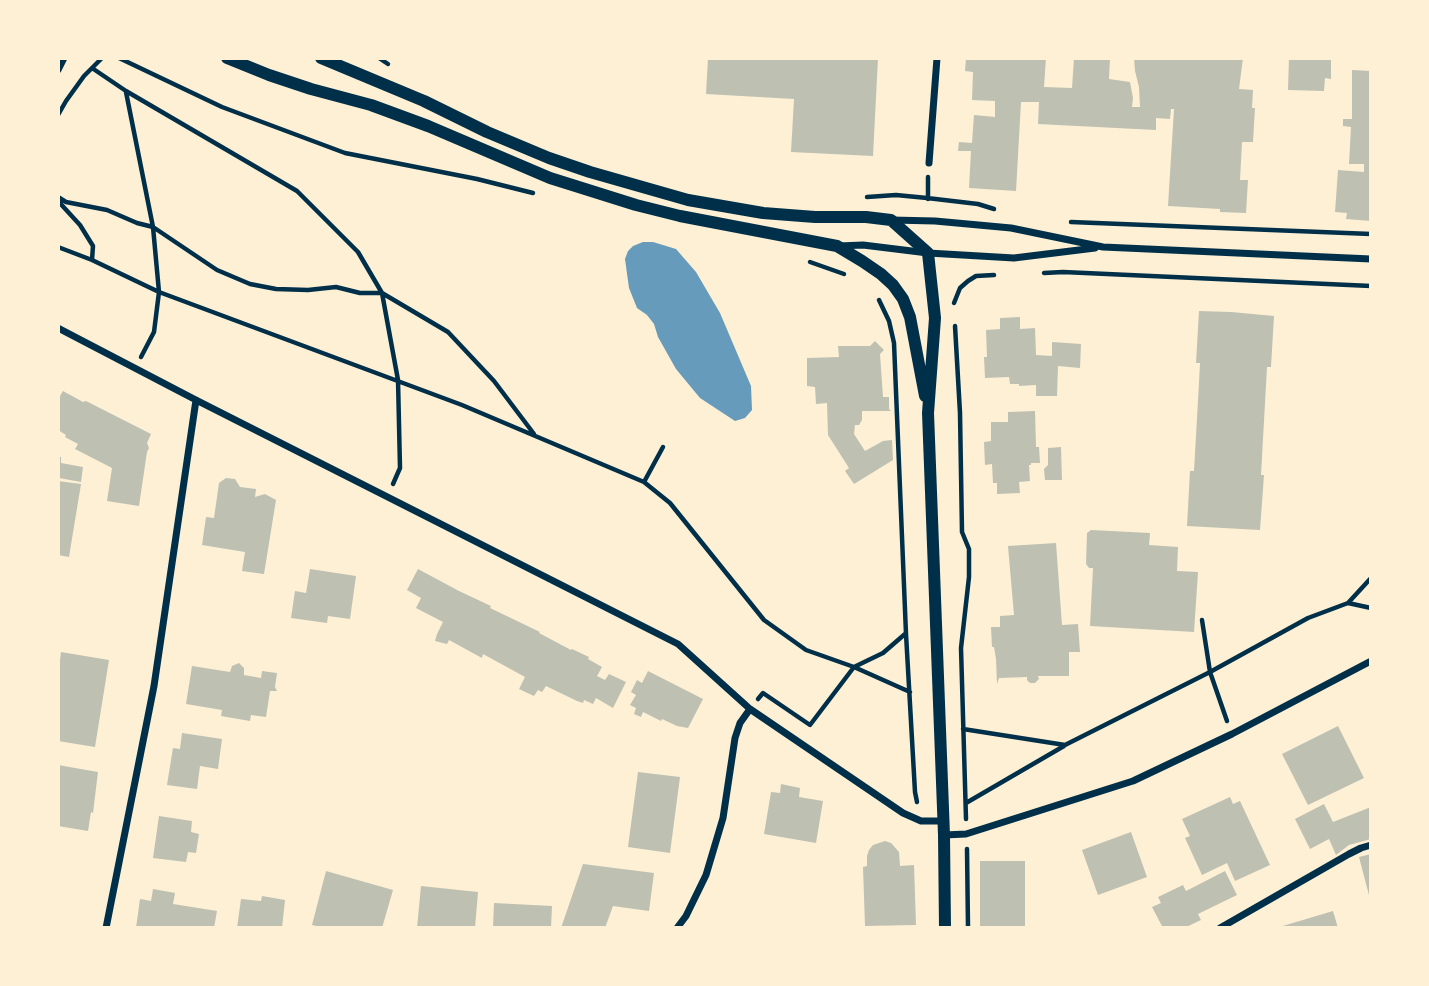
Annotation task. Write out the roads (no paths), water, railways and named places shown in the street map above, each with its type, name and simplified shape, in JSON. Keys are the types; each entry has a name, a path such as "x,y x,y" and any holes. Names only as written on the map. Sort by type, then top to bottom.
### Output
{"street":[{"path":"58,70 64,58"},
{"path":"227,58 280,79 371,105 428,126 550,178 680,216 837,246 863,244 928,253 1014,258 1103,247"},
{"path":"321,58 536,152 590,172 688,200 763,213 866,217 1011,228 1103,247 1371,258"},
{"path":"929,163 937,58"},
{"path":"891,220 928,253 935,318 928,413 945,928"},
{"path":"837,246 881,274 893,285 902,299 910,317 928,413"},
{"path":"58,328 678,644 750,709 903,813 920,821 943,821"},
{"path":"106,928 154,686 196,400"},
{"path":"944,835 966,834 1133,781 1232,734 1371,661"},
{"path":"677,928 686,916 706,875 723,818 735,738 740,723 750,709"},
{"path":"1220,928 1349,854 1371,845"}],"water":[{"path":"643,242 676,249 696,272 720,313 751,386 752,410 745,418 735,421 700,398 676,369 658,337 654,324 637,308 629,288 625,259 633,246"}]}
